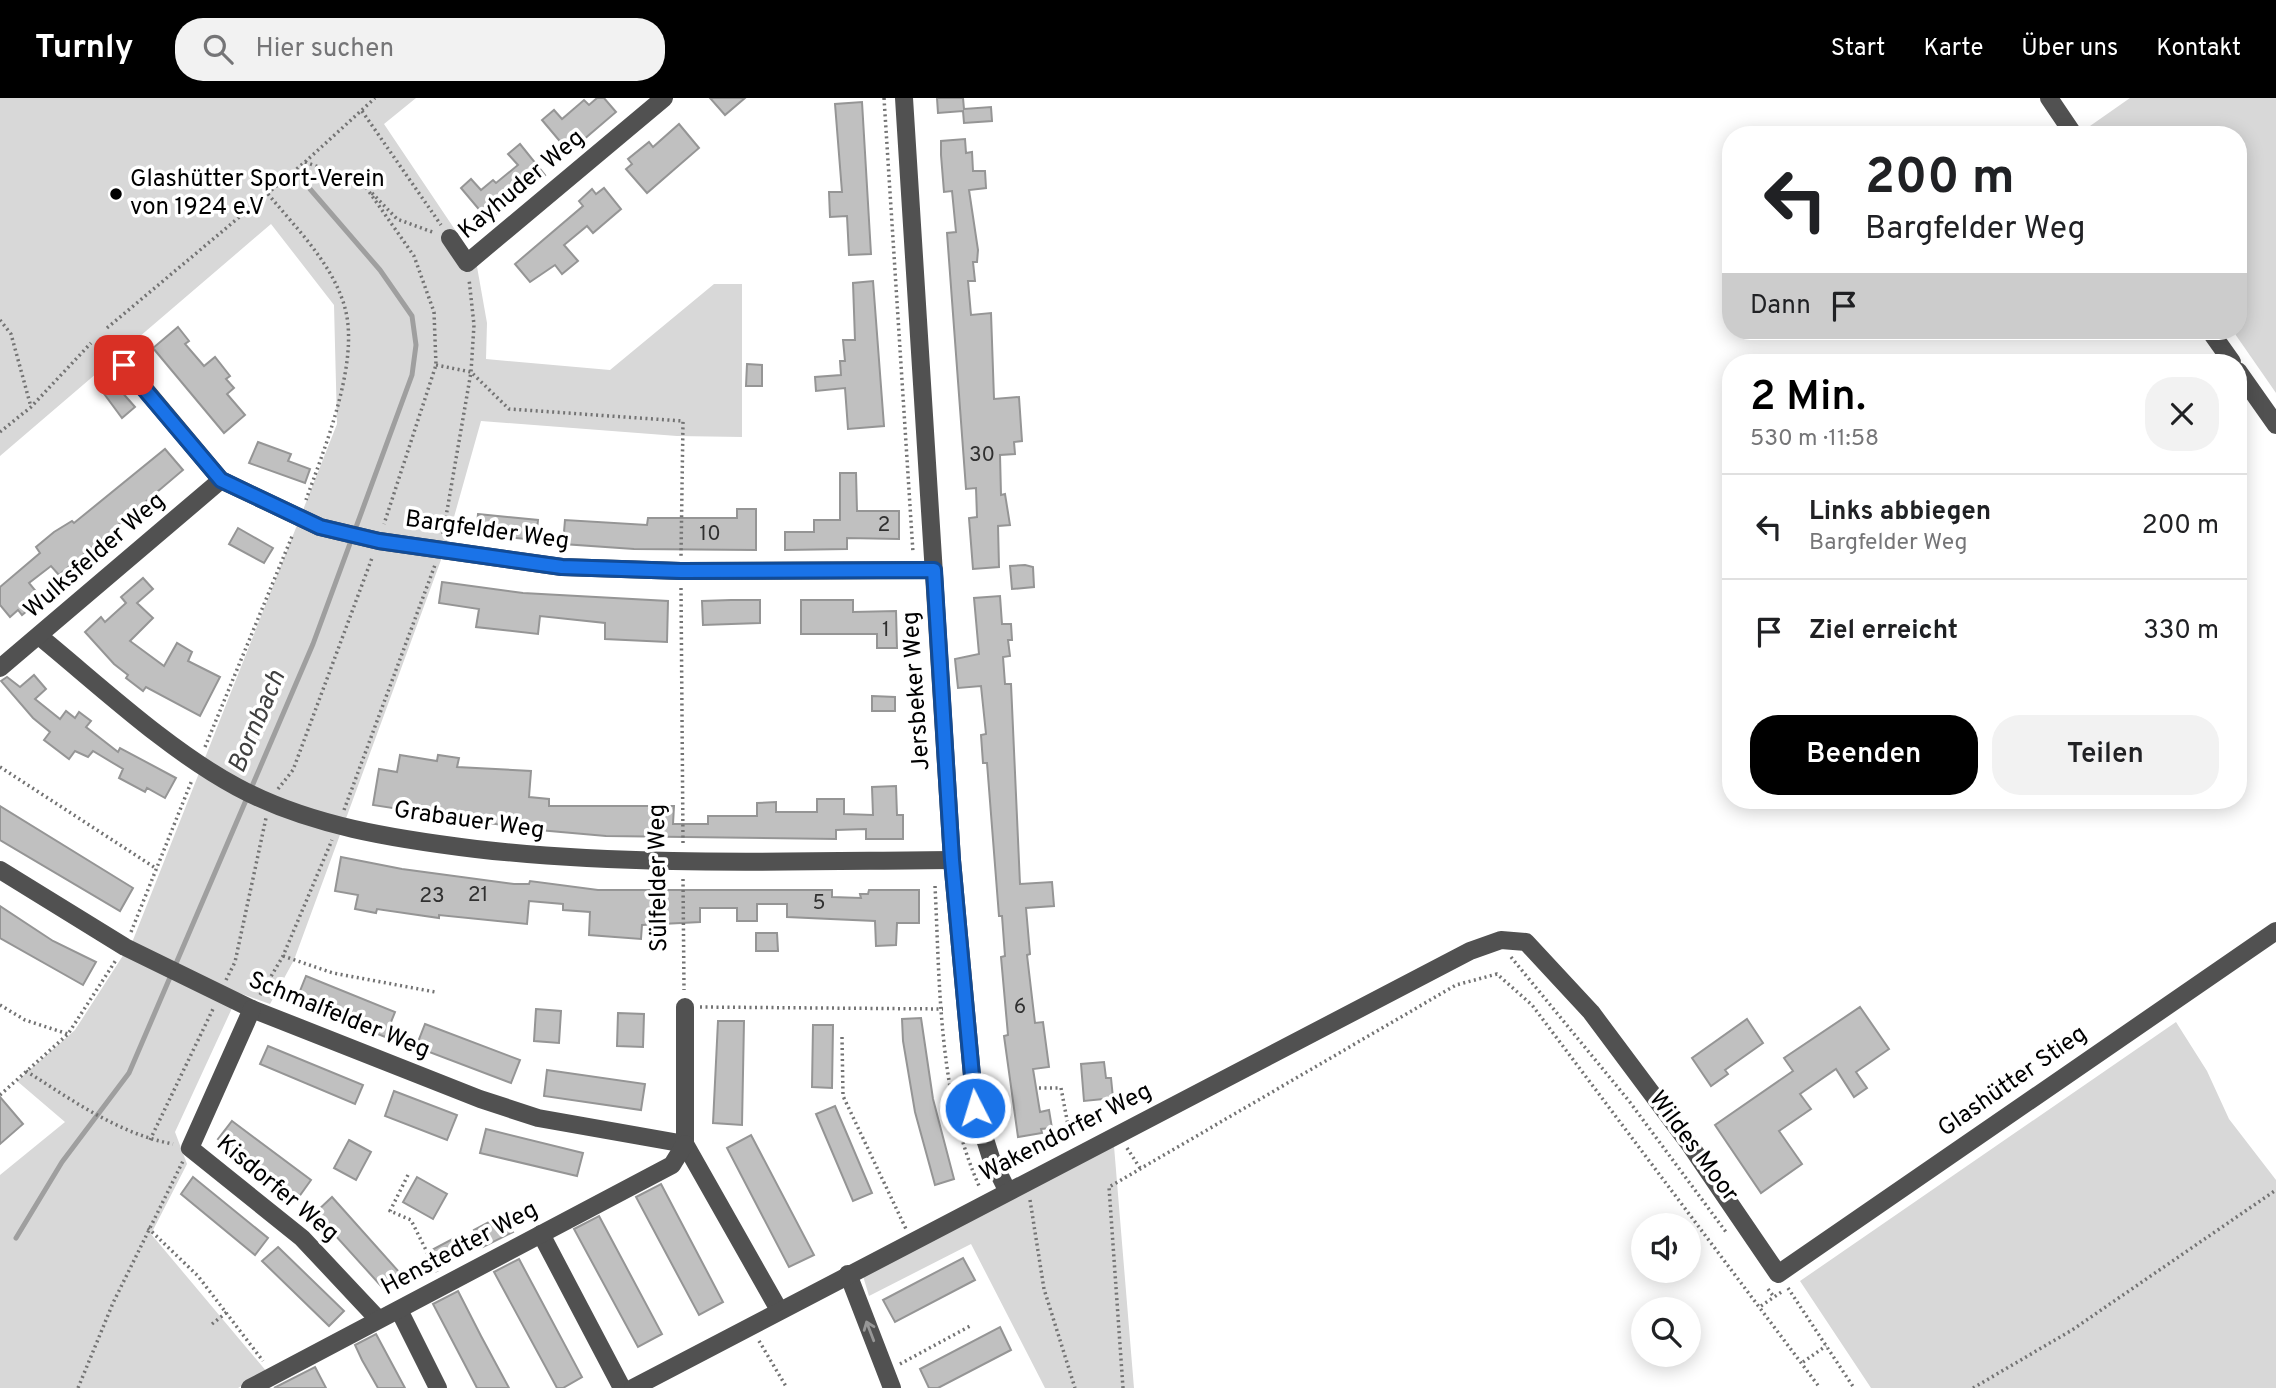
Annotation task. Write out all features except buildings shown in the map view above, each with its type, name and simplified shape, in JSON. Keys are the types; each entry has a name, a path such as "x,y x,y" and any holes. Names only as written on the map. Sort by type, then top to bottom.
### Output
{"street":[{"name":"Kayhuder Weg","path":"450,239 467,263 664,98"},
{"name":"Jersbeker Weg","path":"904,98 952,860 975,1108 991,1158 1007,1190"},
{"path":"2049,98 2068,126"},
{"name":"Bargfelder Weg","path":"101,343 221,480 299,519 343,533 562,567 681,571 934,570"},
{"path":"2247,384 2276,425"},
{"name":"Wulksfelder Weg","path":"0,668 221,480"},
{"name":"Grabauer Weg","path":"39,636 199,762 237,787 338,825 432,844 554,858 683,862 952,860"},
{"name":"Schmalfelder Weg","path":"0,870 160,967 252,1009 480,1099 538,1118 685,1144"},
{"name":"Glashütter Stieg","path":"1772,1280 2276,931"},
{"name":"Wakendorfer Weg","path":"633,1388 911,1240 1470,951 1501,940 1526,942"},
{"name":"Wildes Moor","path":"1526,942 1591,1012 1688,1142 1772,1280"},
{"path":"685,1007 685,1144 779,1310"},
{"name":"Kisdorfer Weg","path":"252,1009 190,1148 302,1238 378,1319"},
{"name":"Henstedter Weg","path":"255,1387 378,1319 673,1164 685,1144"},
{"path":"541,1234 622,1388"},
{"path":"848,1274 889,1380"},
{"path":"399,1310 438,1388"}],"path":[{"path":"0,432 101,343 103,331 268,194 375,98"},
{"path":"362,110 450,239"},
{"path":"305,162 363,183 397,219 450,239"},
{"path":"263,799 293,770 371,539 436,365 434,312 414,256 363,183"},
{"path":"0,1096 68,1034 125,947 299,519 335,416 348,353 346,309 323,261 268,194"},
{"path":"252,1009 283,956 338,825 441,550 471,372 474,326 467,263"},
{"path":"0,320 11,334 31,407"},
{"path":"436,365 471,372"},
{"name":"Sülfelder Weg","path":"471,372 509,409 683,421 681,571 685,1007"},
{"path":"0,767 157,869"},
{"name":"Wildes Moor","path":"1507,954 1629,1101 1734,1242"},
{"path":"283,956 333,973 435,992"},
{"path":"1123,1388 1110,1186 1456,985 1497,974 1532,1005 1820,1388"},
{"path":"0,1005 25,1020 68,1034"},
{"path":"685,1007 943,1009"},
{"path":"842,1037 843,1096 911,1240"},
{"path":"26,1071 89,1111 150,1140 190,1148 148,1228 78,1388"},
{"path":"1038,1088 1061,1088 1073,1157"},
{"path":"408,1175 390,1210 411,1220 444,1286"},
{"path":"1027,1180 1044,1289 1070,1365 1075,1388"},
{"path":"1973,1388 2072,1330 2276,1190"},
{"path":"148,1228 198,1276 228,1312 274,1376"},
{"path":"1772,1280 1774,1297"},
{"path":"1760,1306 1788,1288 1854,1388"},
{"path":"212,1324 228,1312"},
{"path":"750,1325 787,1388"},
{"path":"889,1380 972,1325"},
{"path":"1803,1362 1826,1346"}],"shaded area":[{"path":"0,98 416,98 384,124 476,261 487,323 486,359 610,370 714,284 742,284 742,437 677,436 481,421 445,549 294,960 270,1004 239,993 175,1132 187,1164 151,1234 267,1372 238,1388 0,1388 0,1175 65,1122 17,1081 75,1030 133,940 337,424 334,305 271,224 0,456"},
{"path":"2130,98 2276,98 2276,393 2239,340 2247,340 2247,126 2090,126"},
{"path":"2176,1022 2207,1071 2229,1119 2276,1180 2276,1388 1871,1388 1800,1281"},
{"path":"1114,1146 1134,1388 1045,1388 971,1244 869,1296 863,1276"}],"waterway":[{"name":"Bornbach","path":"16,1238 62,1162 129,1073 313,644 412,375 416,345 412,316 380,270 310,189"}],"place":[{"name":"Glashütter Sport-Verein von 1924 e.V","path":"116,194"}],"route":[{"path":"124,365 221,480 320,527 379,541 562,567 681,571 934,570 952,860 975,1108"}]}
